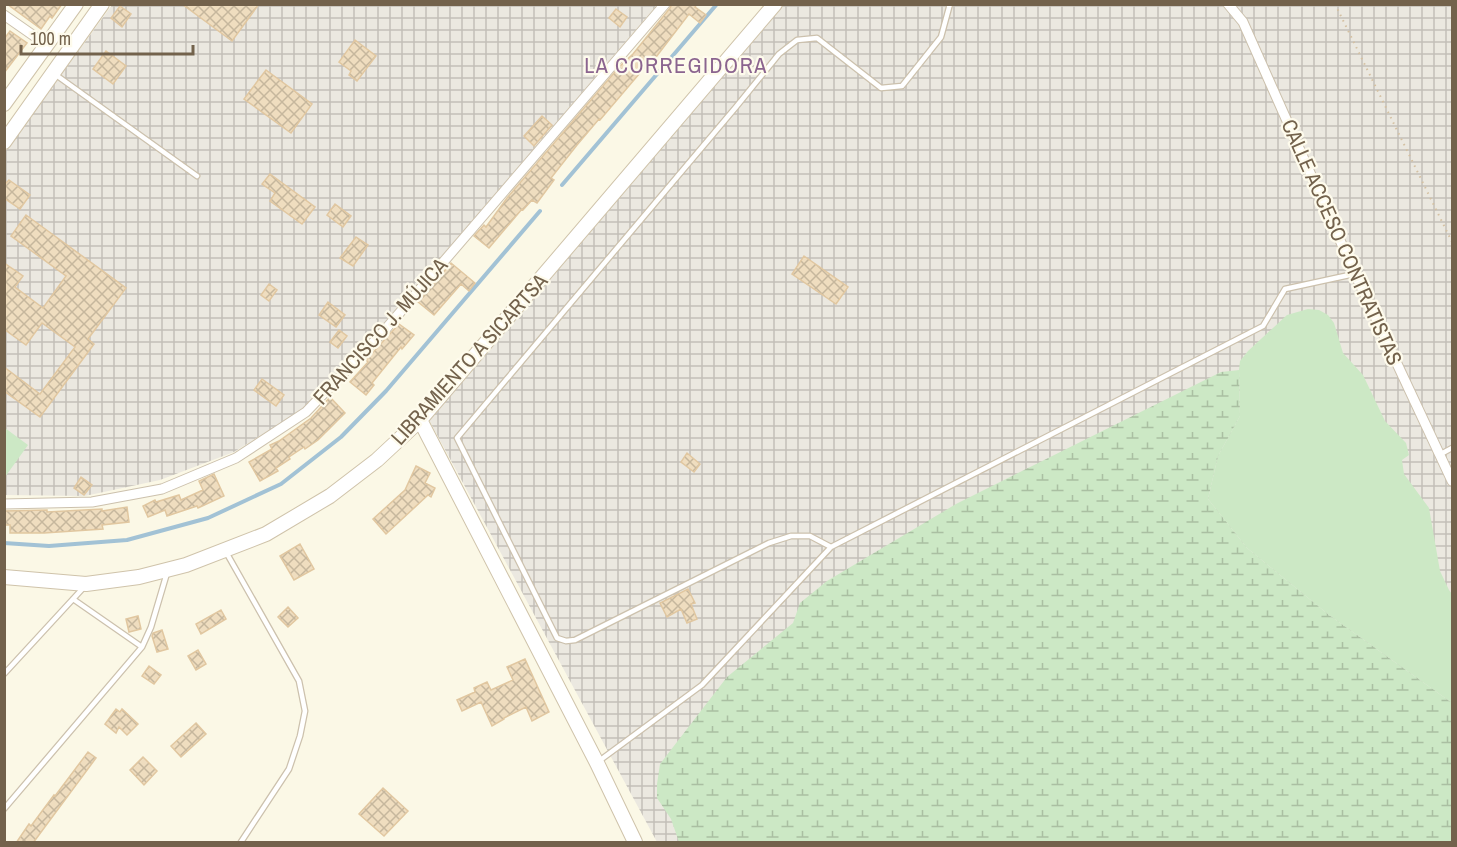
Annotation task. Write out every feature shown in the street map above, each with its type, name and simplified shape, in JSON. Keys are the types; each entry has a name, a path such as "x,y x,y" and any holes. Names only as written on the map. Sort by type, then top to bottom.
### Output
{"main road":[{"path":"4,104 76,4"},
{"path":"4,142 102,4"},
{"name":"LIBRAMIENTO A SICARTSA","path":"4,577 86,584 139,577 186,565 266,534 330,496 377,460 420,420 775,4"},
{"path":"420,420 597,763 635,843"}],"street":[{"name":"FRANCISCO J. MÚJICA","path":"4,504 92,502 162,489 236,458 306,412 384,331 665,4"},
{"name":"CALLE ACCESO CONTRATISTAS","path":"1228,4 1243,22 1355,274 1452,481"},
{"path":"4,15 46,45"}],"lane":[{"path":"831,547 810,536 791,536 769,543 575,640 566,641 557,638 457,438 779,54 797,40 817,38 881,88 902,86 942,37 950,4"},
{"path":"54,73 197,176"},
{"path":"597,763 702,685 831,547 1263,326 1286,289 1355,274"},
{"path":"1439,455 1452,448"},
{"path":"224,550 299,681 305,711 300,736 289,769 241,843"},
{"path":"4,809 142,647 151,627 168,569"},
{"path":"4,675 86,584"},
{"path":"73,598 142,647"}],"path":[{"path":"1335,4 1452,242"}],"shaded area":[{"path":"112,5 657,5 380,328 303,409 234,452 160,480 85,496 5,495 4,153"},
{"path":"782,5 1452,5 1452,842 657,842 429,420"}],"green space":[{"path":"1308,309 1319,310 1328,315 1334,323 1343,353 1363,375 1385,421 1406,443 1409,455 1402,460 1404,474 1429,508 1440,571 1452,594 1452,703 1329,615 1247,548 1208,499 1218,456 1240,416 1240,361 1287,315"},
{"path":"1239,370 1240,416 1218,456 1208,499 1247,548 1329,615 1452,703 1452,842 679,842 671,819 657,798 660,764 727,677 793,623 800,603 827,581 956,504 1221,372"},
{"path":"5,428 28,445 5,477"}],"building":[{"path":"7,4 62,4 41,29"},
{"path":"182,4 259,4 232,41"},
{"path":"672,4 697,4 695,7 706,15 700,23 689,14 653,61 651,60 577,145 551,178 554,180 537,203 532,200 522,209 489,248 474,236 484,225 486,227 507,198 620,66 633,54"},
{"path":"120,6 131,14 122,27 111,18"},
{"path":"616,9 627,17 620,27 609,18"},
{"path":"10,31 27,43 4,73 4,39"},
{"path":"355,40 376,56 357,81 349,75 351,71 339,62"},
{"path":"106,51 126,66 113,84 93,69"},
{"path":"266,70 312,104 291,133 244,99"},
{"path":"542,116 552,125 534,146 524,136"},
{"path":"270,174 315,207 302,224 270,201 275,193 262,184"},
{"path":"9,180 30,195 20,209 4,198 4,185"},
{"path":"335,204 351,216 343,227 327,215"},
{"path":"26,215 126,288 88,339 94,344 40,417 4,391 4,367 40,394 75,347 42,323 26,345 4,329 4,263 23,276 15,287 43,308 66,276 11,236"},
{"path":"356,237 368,245 353,266 340,258"},
{"path":"804,256 848,287 836,304 792,274"},
{"path":"451,263 475,283 469,291 461,284 434,315 418,302"},
{"path":"269,284 277,290 269,301 261,295"},
{"path":"328,302 345,315 336,327 319,315"},
{"path":"399,324 414,335 402,349 401,347 372,383 374,385 366,395 350,382 368,362 366,360"},
{"path":"339,330 347,336 338,348 330,342"},
{"path":"262,379 284,395 276,406 254,390"},
{"path":"330,397 345,413 318,440 289,457 290,459 276,468 278,471 260,481 249,462 272,449 270,445 311,418"},
{"path":"687,453 700,464 694,472 681,462"},
{"path":"416,466 430,473 425,483 435,488 431,497 428,495 386,534 373,519 405,490"},
{"path":"214,474 224,496 198,508 197,506 167,516 165,510 148,517 143,506 155,500 156,502 179,495 181,500 203,490 199,481"},
{"path":"81,477 92,485 84,495 74,488"},
{"path":"127,507 129,522 102,525 103,529 10,533 10,525 4,525 4,511 47,510 47,512 102,509 102,511"},
{"path":"300,544 314,569 294,580 280,556"},
{"path":"688,589 695,603 691,604 697,619 687,623 681,609 667,617 660,603"},
{"path":"288,607 298,618 288,627 278,617"},
{"path":"221,610 226,619 201,634 196,624"},
{"path":"138,616 141,629 129,632 126,619"},
{"path":"162,630 168,649 157,652 152,636 153,633"},
{"path":"198,650 206,664 196,670 188,656"},
{"path":"525,659 549,712 532,721 526,707 492,726 481,702 462,711 457,700 475,692 474,688 487,682 491,690 513,680 507,667"},
{"path":"149,666 161,675 154,684 142,676"},
{"path":"116,709 120,712 122,709 138,724 127,735 119,727 116,733 105,724"},
{"path":"196,723 206,734 181,757 171,746"},
{"path":"88,752 96,758 33,843 16,843 29,824 31,826"},
{"path":"143,757 157,771 144,785 130,770"},
{"path":"383,788 408,811 384,836 359,814"}],"waterway":[{"path":"562,185 717,4"},
{"path":"4,543 49,546 127,540 208,518 281,484 341,437 386,391 540,211"}],"district":[{"name":"LA CORREGIDORA","path":"676,65"}]}
